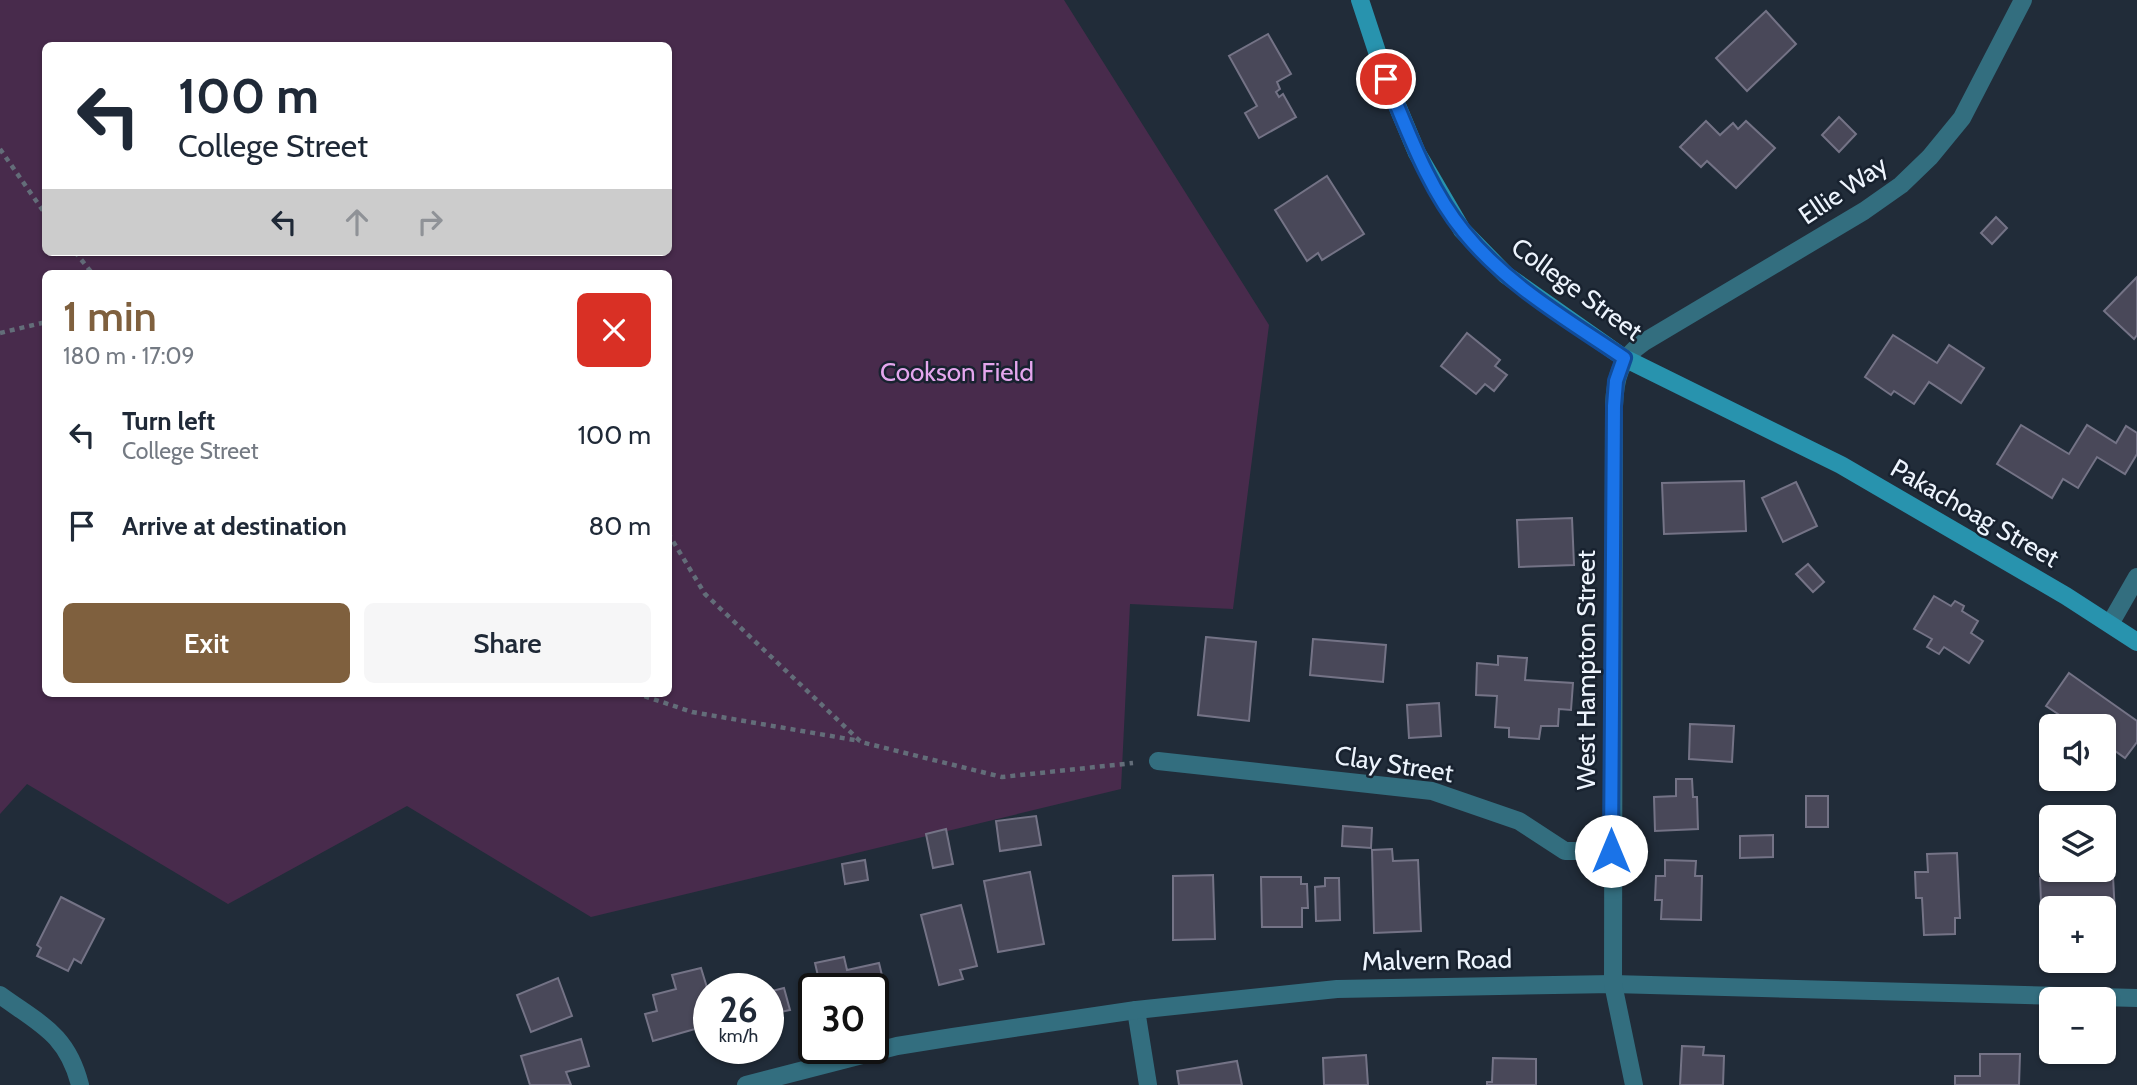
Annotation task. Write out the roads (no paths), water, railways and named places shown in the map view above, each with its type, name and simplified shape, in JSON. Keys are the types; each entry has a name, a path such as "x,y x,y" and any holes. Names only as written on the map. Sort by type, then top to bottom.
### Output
{"street":[{"name":"College Street","path":"1360,0 1386,79 1417,153 1462,230 1506,275 1624,358 1783,435"},
{"name":"Ellie Way","path":"1624,358 1644,342 1864,211 1901,185 1930,158 1962,118 2023,0"},
{"name":"West Hampton Street","path":"1624,358 1616,381 1614,406 1611,851 1613,984 1634,1085"},
{"name":"Pakachoag Street","path":"1783,435 1840,465 2137,642"},
{"path":"2110,624 2137,576"},
{"name":"Clay Street","path":"1158,761 1432,791 1519,821 1565,851 1611,851"},
{"name":"Malvern Road","path":"746,1085 897,1046 1136,1010 1375,986 1613,984 2137,999"},
{"path":"0,995 38,1021 61,1042 74,1059 80,1085"},
{"path":"1136,1010 1147,1085"}],"park label":[{"name":"Cookson Field","path":"957,372"}]}
